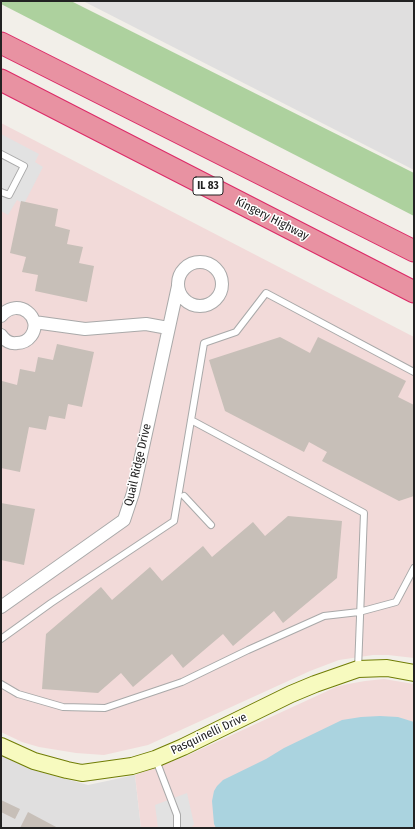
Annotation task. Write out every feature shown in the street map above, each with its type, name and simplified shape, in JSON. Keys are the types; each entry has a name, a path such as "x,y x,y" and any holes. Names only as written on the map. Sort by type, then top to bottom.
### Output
{"highway":[{"path":"1,43 414,251"},
{"name":"Kingery Highway","path":"1,80 414,292"}],"street":[{"name":"Quail Ridge Drive","path":"1,607 124,520 133,493 178,286"},
{"path":"1,316 10,308 22,308 28,311 34,322 32,333 25,341 19,343 8,342 1,335"},
{"path":"34,322 85,330 146,324 168,328"},
{"name":"Pasquinelli Drive","path":"1,746 34,761 82,773 132,766 155,759 183,747 291,694 358,669 387,668 414,673"}],"lane":[{"path":"1,154 24,166 9,196 1,192"},
{"path":"1,639 51,603 174,521 204,343 236,332 266,293 414,372"},
{"path":"191,420 364,513 358,669"},
{"path":"184,496 211,525"},
{"path":"1,684 18,694 63,707 105,708 182,682 248,650 324,616 360,612 396,602 414,568"},
{"path":"155,759 177,815 176,828"}],"shaded area":[{"path":"83,1 414,1 414,170"},
{"path":"1,123 414,337 414,658 373,655 339,660 310,671 148,745 104,755 76,753 39,747 22,742 1,732"},
{"path":"1,134 39,154 35,162 43,167 24,204 17,200 8,215 1,211"},
{"path":"384,679 414,684 414,828 141,828 135,775 184,757 336,687"},
{"path":"1,754 37,771 88,785 135,775 141,828 1,828"},
{"path":"187,793 194,824 191,828 158,828 155,805"}],"green space":[{"path":"1,1 71,1 414,173 414,216 1,4"}],"water":[{"path":"380,716 398,717 414,722 414,828 216,828 214,824 212,801 214,791 223,780 342,720"}],"building":[{"path":"21,201 58,209 55,226 70,230 67,244 83,247 79,263 94,266 87,302 35,291 38,275 22,272 26,257 10,253"},
{"path":"280,337 310,353 318,337 406,381 398,397 414,405 414,496 399,501 322,461 327,452 309,442 304,452 225,411 209,360"},
{"path":"57,344 94,352 82,407 68,404 65,419 49,416 46,430 29,427 20,472 1,468 2,381 17,385 20,369 35,372 38,357 53,360"},
{"path":"1,503 35,509 24,565 1,560"},
{"path":"288,516 342,521 337,578 283,623 274,611 233,646 223,634 183,668 172,654 133,687 121,673 98,693 42,689 46,634 101,587 112,600 150,567 162,581 203,546 212,557 253,522 265,536"},
{"path":"1,800 20,809 15,819 1,812"},
{"path":"28,812 58,828 20,828"}]}
